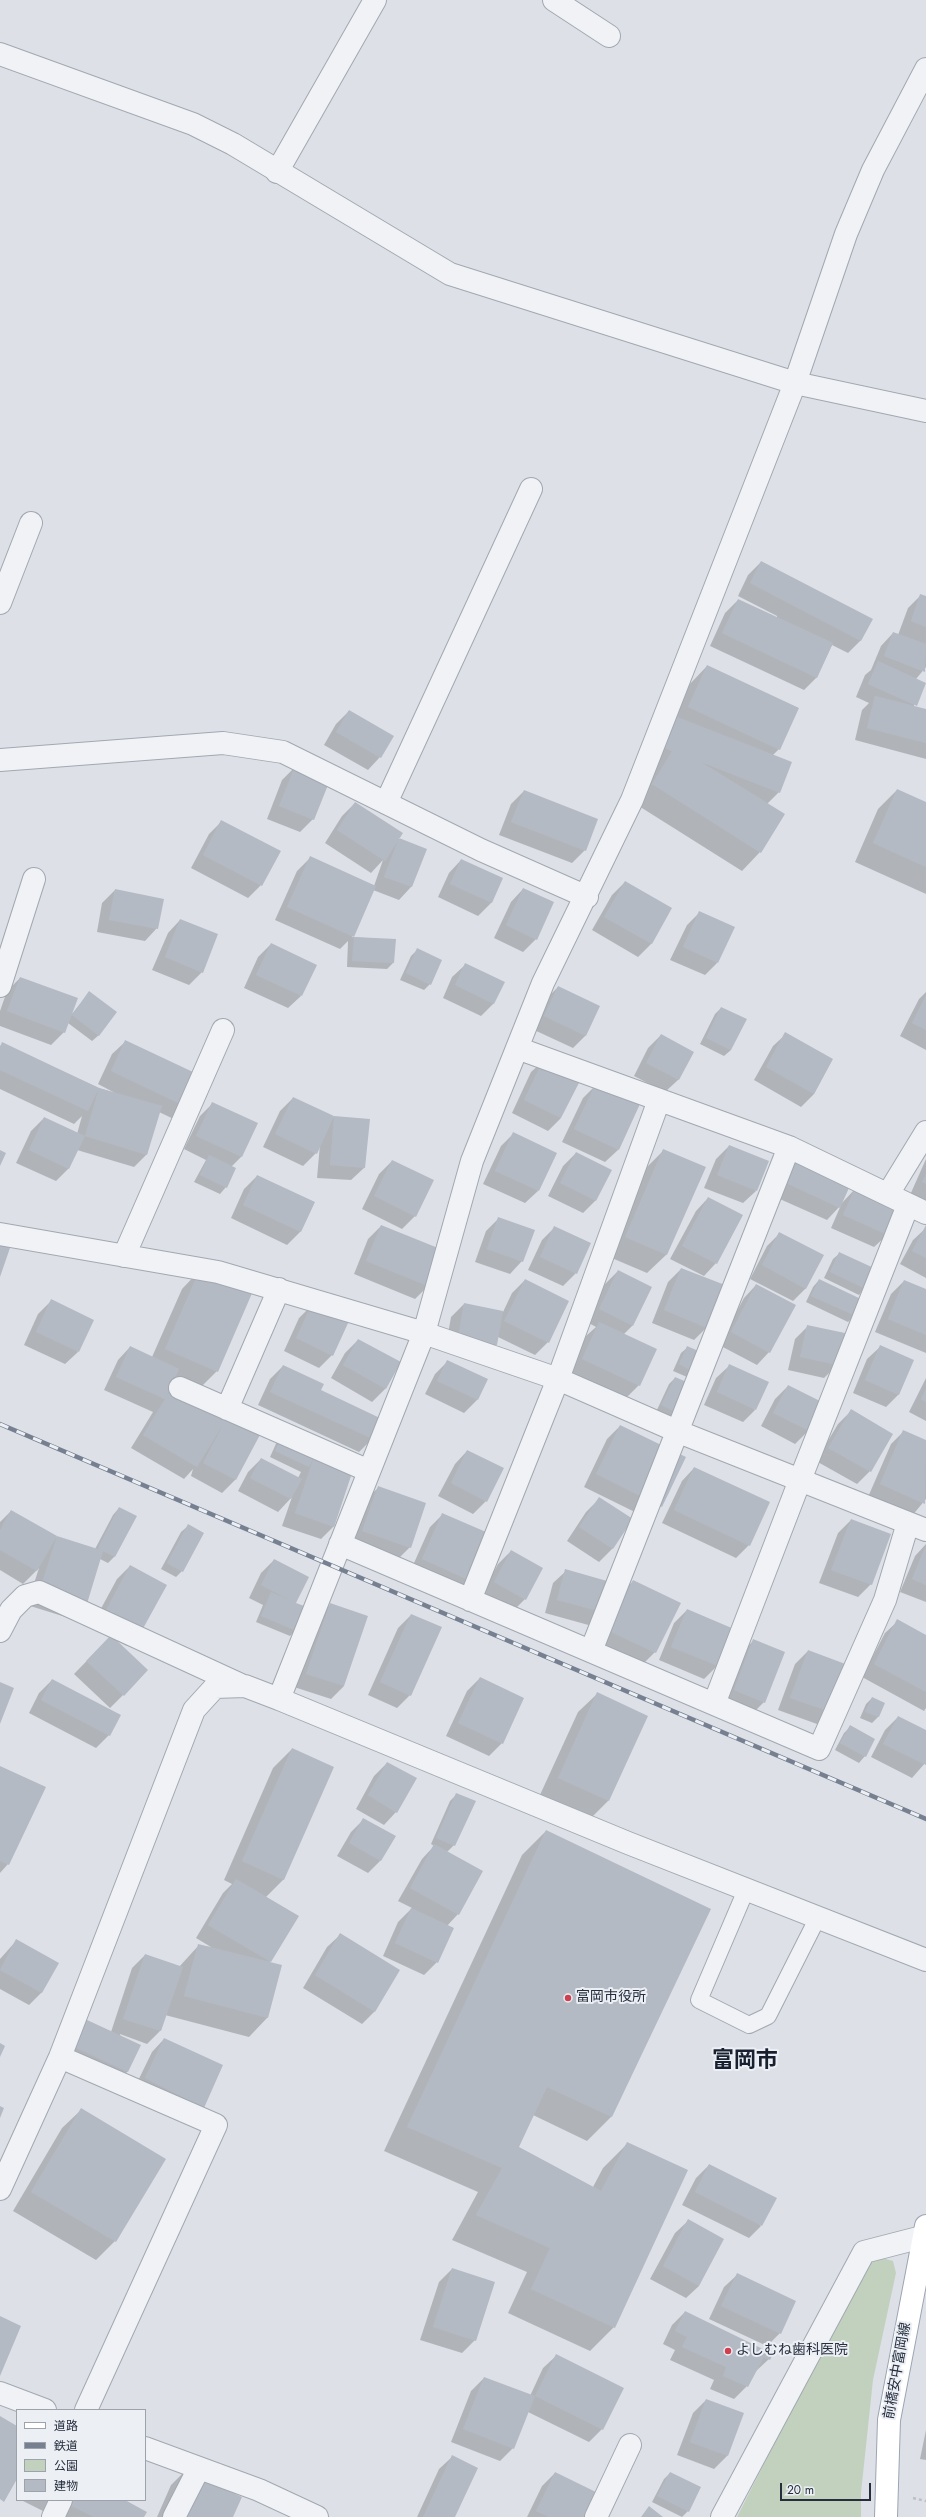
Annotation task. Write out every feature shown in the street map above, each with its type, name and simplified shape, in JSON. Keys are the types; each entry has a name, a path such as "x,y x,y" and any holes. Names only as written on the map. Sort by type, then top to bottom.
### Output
{"main road":[{"name":"前橋安中富岡線","path":"886,2517 889,2420 924,2232"}],"street":[{"path":"276,172 375,0"},
{"path":"554,0 609,36"},
{"path":"0,54 193,124 234,144 276,172 450,274 795,383 926,411"},
{"path":"278,1699 424,1332 472,1161 543,983 632,800 795,383 846,234 873,170 926,69"},
{"path":"386,803 531,489"},
{"path":"0,603 31,523"},
{"path":"0,760 223,743 283,752 482,850 586,897"},
{"path":"0,986 34,879"},
{"path":"124,1256 223,1030"},
{"path":"517,1048 789,1147 917,1209 800,1480 714,1704"},
{"path":"470,1600 558,1379 659,1100"},
{"path":"888,1194 926,1132"},
{"path":"591,1651 679,1432 789,1147"},
{"path":"0,1234 218,1272 424,1332 558,1379 679,1432 921,1528 885,1600 819,1749 340,1544"},
{"path":"227,1409 279,1290"},
{"path":"180,1388 369,1471"},
{"path":"0,1631 11,1610 24,1596 39,1592 245,1686 628,1843 926,1960"},
{"path":"0,2189 60,2057 194,1710 215,1687 245,1686"},
{"path":"60,2057 216,2125 86,2409"},
{"path":"722,2517 864,2252 924,2232"},
{"path":"0,2393 42,2409"},
{"path":"596,2517 630,2445"},
{"path":"146,2448 259,2490 317,2517"},
{"path":"174,2517 199,2468"},
{"path":"53,2517 61,2501"}],"lane":[{"path":"746,1890 699,2000 749,2025 768,2016 818,1917"}],"path":[{"path":"911,2498 926,2501"}],"green space":[{"path":"879,2257 893,2261 896,2273 873,2380 861,2493 861,2517 737,2517 864,2267"}],"building":[{"path":"761,561 873,619 861,641 750,583"},
{"path":"920,594 926,596 926,627 911,621"},
{"path":"738,599 833,643 817,678 722,633"},
{"path":"893,632 926,644 925,672 884,656"},
{"path":"878,661 926,683 917,706 868,684"},
{"path":"707,665 799,708 780,750 688,707"},
{"path":"875,696 926,709 926,743 867,728"},
{"path":"349,710 394,736 381,758 336,732"},
{"path":"677,717 792,762 780,793 701,762 785,814 761,853 652,784 672,751 665,748"},
{"path":"295,766 330,780 314,820 279,806"},
{"path":"897,789 926,802 926,867 873,843"},
{"path":"524,790 598,819 586,851 511,822"},
{"path":"355,802 403,833 385,861 337,830"},
{"path":"221,820 281,851 262,886 203,855"},
{"path":"399,838 427,849 412,887 384,877"},
{"path":"310,856 376,886 354,937 287,907"},
{"path":"461,859 503,878 492,903 450,884"},
{"path":"625,881 672,908 652,944 604,917"},
{"path":"523,888 554,902 537,940 506,925"},
{"path":"115,889 164,899 158,929 109,920"},
{"path":"699,911 735,927 718,963 683,947"},
{"path":"180,919 218,934 203,973 165,957"},
{"path":"354,937 396,939 394,963 352,961"},
{"path":"271,943 317,965 302,996 256,975"},
{"path":"417,948 442,960 431,985 406,973"},
{"path":"465,963 505,982 494,1004 455,985"},
{"path":"20,977 78,998 65,1033 7,1011"},
{"path":"558,986 600,1006 586,1036 544,1016"},
{"path":"89,991 117,1012 99,1036 72,1015"},
{"path":"926,995 926,1030 912,1023"},
{"path":"721,1007 747,1019 731,1050 706,1038"},
{"path":"785,1032 833,1059 814,1094 766,1067"},
{"path":"661,1034 694,1052 679,1080 646,1063"},
{"path":"125,1040 210,1080 195,1111 111,1071"},
{"path":"2,1042 99,1088 88,1111 0,1070 0,1047"},
{"path":"544,1058 582,1077 561,1118 524,1100"},
{"path":"596,1083 640,1104 619,1150 574,1129"},
{"path":"99,1088 162,1106 147,1155 85,1136"},
{"path":"293,1097 334,1116 317,1154 275,1134"},
{"path":"212,1102 258,1123 242,1157 196,1136"},
{"path":"334,1116 370,1119 365,1168 330,1165"},
{"path":"44,1117 85,1136 69,1169 29,1150"},
{"path":"513,1132 557,1153 539,1191 495,1171"},
{"path":"729,1145 769,1161 757,1191 717,1175"},
{"path":"663,1149 706,1167 667,1255 625,1237"},
{"path":"0,1150 6,1153 0,1166"},
{"path":"576,1152 612,1170 596,1201 560,1183"},
{"path":"799,1154 853,1179 840,1208 786,1183"},
{"path":"209,1155 236,1168 227,1188 200,1175"},
{"path":"392,1160 434,1180 416,1217 374,1196"},
{"path":"926,1174 926,1184 922,1182"},
{"path":"257,1175 315,1202 301,1232 243,1205"},
{"path":"855,1188 900,1208 888,1235 843,1215"},
{"path":"708,1197 743,1215 717,1264 682,1246"},
{"path":"498,1217 535,1230 523,1262 487,1249"},
{"path":"381,1225 443,1250 428,1286 366,1261"},
{"path":"926,1225 926,1258 912,1251"},
{"path":"554,1226 591,1243 577,1274 540,1257"},
{"path":"779,1232 824,1255 806,1289 762,1265"},
{"path":"0,1241 11,1245 0,1277"},
{"path":"839,1252 876,1269 866,1289 830,1272"},
{"path":"681,1268 725,1285 707,1328 664,1310"},
{"path":"200,1269 253,1291 218,1372 165,1349"},
{"path":"618,1270 652,1287 633,1326 599,1309"},
{"path":"525,1279 569,1301 549,1343 504,1321"},
{"path":"819,1279 863,1300 856,1316 811,1296"},
{"path":"904,1280 926,1289 926,1335 888,1319"},
{"path":"756,1284 796,1305 770,1353 731,1332"},
{"path":"51,1299 94,1320 79,1352 36,1332"},
{"path":"464,1303 503,1311 497,1345 458,1338"},
{"path":"312,1304 349,1321 333,1356 296,1338"},
{"path":"599,1322 657,1349 640,1386 582,1359"},
{"path":"807,1325 845,1333 838,1365 800,1357"},
{"path":"358,1339 401,1362 386,1389 343,1365"},
{"path":"880,1345 914,1360 899,1395 865,1380"},
{"path":"130,1346 179,1369 166,1397 176,1382 262,1431 236,1480 203,1463 225,1421 197,1467 143,1435 165,1399 116,1377"},
{"path":"687,1346 703,1353 694,1372 679,1364"},
{"path":"447,1360 488,1379 478,1400 437,1381"},
{"path":"729,1364 769,1382 756,1410 717,1392"},
{"path":"283,1365 324,1384 321,1390 382,1419 373,1439 270,1392"},
{"path":"675,1377 696,1386 682,1415 661,1405"},
{"path":"788,1385 824,1403 809,1431 773,1413"},
{"path":"926,1389 926,1402 921,1399"},
{"path":"851,1409 893,1434 871,1472 828,1448"},
{"path":"620,1425 686,1457 662,1507 596,1474"},
{"path":"285,1430 353,1470 334,1527 295,1513 314,1457 309,1467 275,1451"},
{"path":"903,1430 926,1440 925,1504 880,1484"},
{"path":"467,1450 504,1468 487,1502 451,1483"},
{"path":"261,1458 302,1479 291,1499 250,1478"},
{"path":"694,1467 770,1502 750,1546 674,1510"},
{"path":"378,1486 426,1503 411,1548 362,1531"},
{"path":"599,1497 633,1519 613,1549 579,1527"},
{"path":"119,1507 137,1516 115,1557 103,1551 86,1607 39,1592 57,1536 101,1550 98,1548"},
{"path":"11,1510 57,1536 37,1571 0,1550 0,1530"},
{"path":"442,1513 493,1535 473,1582 422,1559"},
{"path":"851,1519 891,1534 872,1585 831,1570"},
{"path":"188,1524 204,1533 183,1572 167,1563"},
{"path":"926,1545 926,1585 912,1579"},
{"path":"511,1550 543,1568 526,1600 494,1582"},
{"path":"274,1559 309,1577 296,1603 307,1607 297,1631 261,1616 271,1592 291,1601 261,1585"},
{"path":"130,1565 167,1585 140,1634 104,1614"},
{"path":"565,1569 614,1583 606,1613 557,1600"},
{"path":"633,1580 681,1603 656,1653 609,1631"},
{"path":"330,1603 368,1616 344,1686 306,1674"},
{"path":"687,1609 734,1629 718,1666 671,1647"},
{"path":"411,1614 442,1627 411,1696 380,1682"},
{"path":"897,1619 926,1635 926,1692 874,1664"},
{"path":"111,1635 148,1670 124,1696 86,1661"},
{"path":"753,1639 785,1652 765,1703 734,1690"},
{"path":"808,1650 848,1665 831,1712 790,1698"},
{"path":"480,1677 524,1698 503,1744 458,1723"},
{"path":"52,1679 121,1715 110,1736 41,1700"},
{"path":"0,1682 14,1688 0,1724"},
{"path":"597,1692 648,1716 609,1801 558,1778"},
{"path":"872,1697 885,1703 879,1717 865,1712"},
{"path":"898,1716 926,1730 926,1765 883,1744"},
{"path":"850,1725 875,1739 866,1757 840,1743"},
{"path":"292,1748 334,1767 284,1880 242,1861"},
{"path":"387,1762 417,1778 397,1813 368,1795"},
{"path":"0,1766 46,1787 9,1865 0,1861"},
{"path":"456,1793 476,1801 455,1846 436,1838"},
{"path":"363,1818 396,1836 381,1861 349,1843"},
{"name":"富岡市役所","path":"546,1830 711,1909 612,2117 547,2087 519,2147 601,2191 627,2142 688,2170 615,2328 531,2289 550,2248 476,2215 502,2168 407,2127"},
{"path":"434,1844 483,1871 459,1915 410,1888"},
{"path":"236,1879 299,1916 271,1962 208,1925"},
{"path":"411,1908 454,1928 438,1963 395,1943"},
{"path":"340,1933 400,1970 375,2012 315,1975"},
{"path":"16,1939 59,1963 42,1993 0,1970"},
{"path":"198,1944 282,1965 268,2018 184,1996"},
{"path":"145,1954 183,1967 161,2031 123,2019"},
{"path":"85,2019 141,2045 128,2072 72,2046"},
{"path":"164,2038 223,2065 204,2108 145,2078"},
{"path":"0,2043 5,2046 0,2057"},
{"path":"0,2106 4,2108 0,2118"},
{"path":"81,2108 166,2159 116,2242 31,2192"},
{"path":"709,2164 777,2198 762,2226 695,2192"},
{"path":"688,2219 724,2239 699,2286 663,2266"},
{"path":"452,2268 495,2282 476,2341 433,2327"},
{"path":"737,2273 796,2301 781,2334 721,2306"},
{"name":"よしむね歯科医院","path":"685,2311 773,2354 770,2360 764,2357 748,2387 723,2376 726,2367 682,2347 687,2337 675,2331"},
{"path":"0,2316 21,2326 0,2376"},
{"path":"556,2354 624,2388 603,2430 535,2396"},
{"path":"484,2377 535,2396 514,2449 463,2429"},
{"path":"706,2399 744,2413 728,2456 690,2442"},
{"path":"0,2416 16,2425 16,2481 4,2502 0,2499"},
{"path":"452,2455 478,2468 455,2517 423,2517"},
{"path":"184,2471 242,2497 233,2517 171,2517 165,2514"},
{"path":"555,2472 602,2495 591,2517 549,2517 536,2511"},
{"path":"670,2472 701,2487 689,2512 657,2496"},
{"path":"61,2501 127,2501 147,2512 144,2517 94,2517"},
{"path":"649,2506 663,2517 641,2517"}],"railway":[{"path":"0,1424 926,1819"}],"place":[{"name":"富岡市役所","path":"568,1998"},
{"name":"よしむね歯科医院","path":"728,2351"}],"district":[{"name":"富岡市","path":"745,2062"}]}
